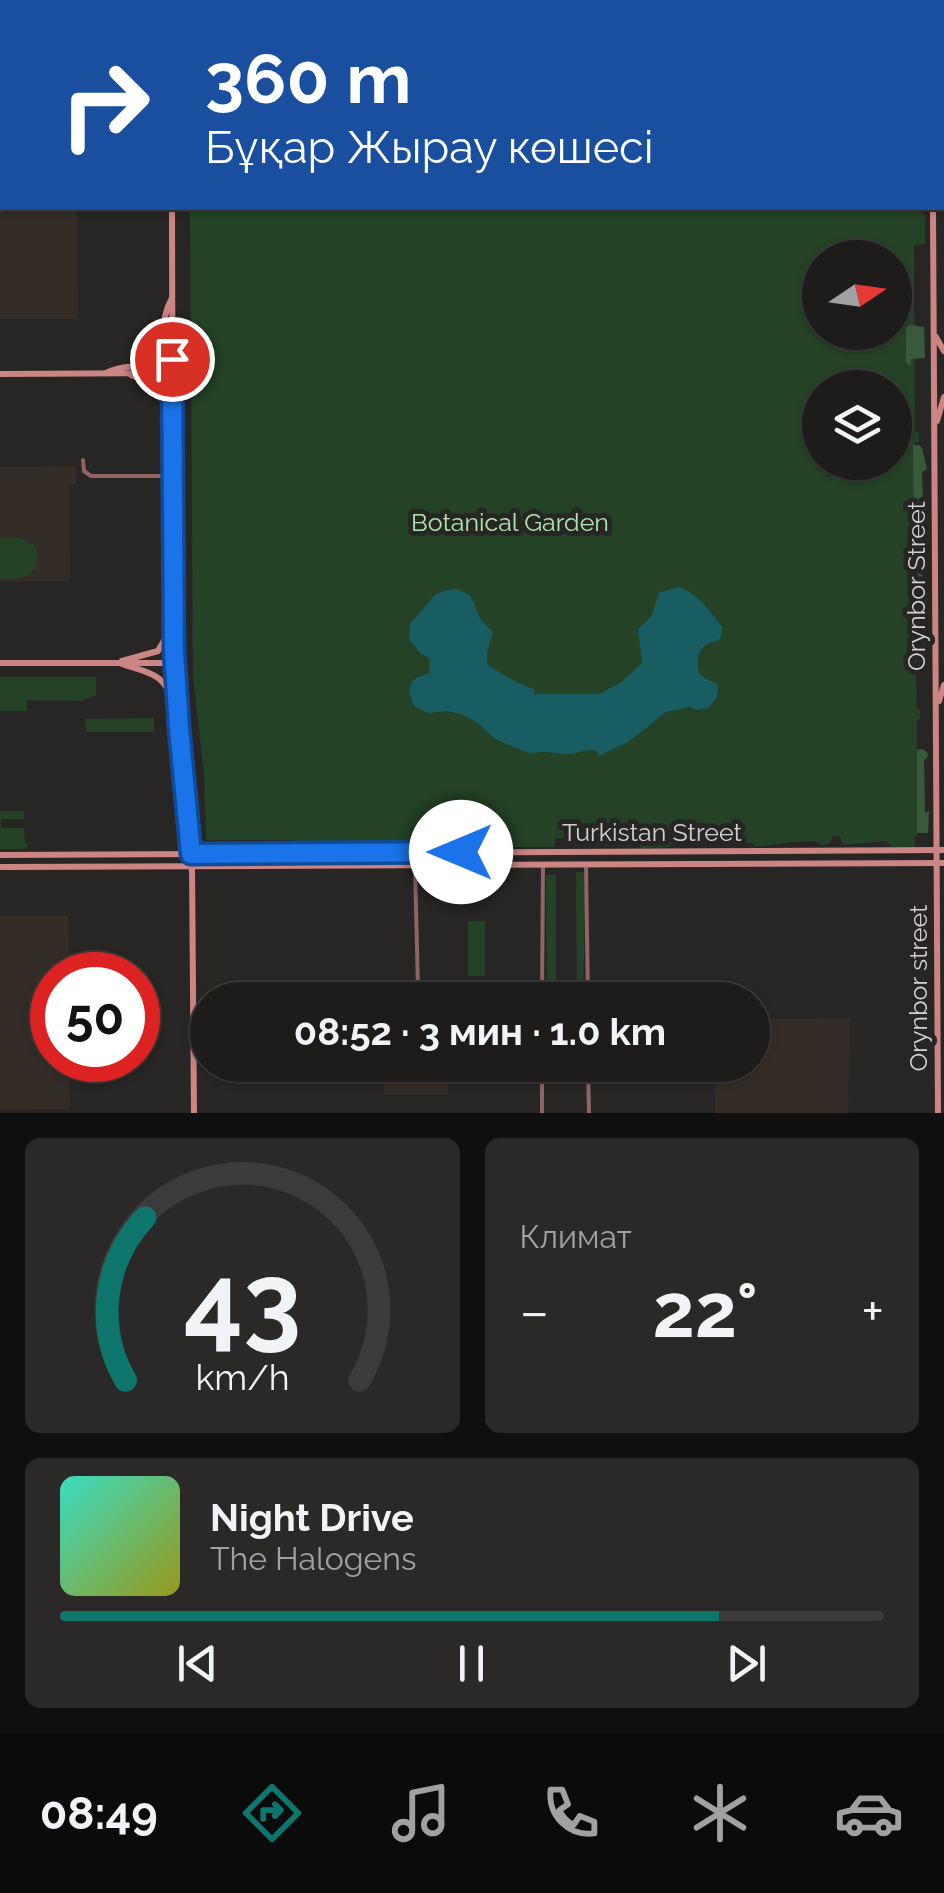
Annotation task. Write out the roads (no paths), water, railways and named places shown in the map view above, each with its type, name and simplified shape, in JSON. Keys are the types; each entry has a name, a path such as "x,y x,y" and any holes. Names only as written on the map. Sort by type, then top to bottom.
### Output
{"street":[{"path":"172,210 173,624 192,866 194,1113"},
{"name":"Orynbor Street","path":"934,210 935,336 940,369 935,428 941,863"},
{"path":"103,374 119,366 146,365 157,360 164,314 172,297"},
{"path":"935,336 944,351"},
{"path":"0,374 172,373"},
{"path":"127,374 157,386 172,438"},
{"path":"935,428 944,397"},
{"path":"83,460 84,471 90,476 172,476"},
{"path":"116,662 158,651 173,624"},
{"path":"936,627 944,639"},
{"path":"116,662 158,676 178,713"},
{"path":"0,663 175,662"},
{"path":"937,707 944,685"},
{"name":"Turkistan Street","path":"0,855 941,850"},
{"path":"738,851 745,859 739,864"},
{"path":"775,851 769,858 778,864"},
{"path":"542,982 543,865 553,860 548,852"},
{"path":"585,852 576,856 577,863 583,865 587,982"},
{"name":"Turkistan Street","path":"0,866 941,863"},
{"name":"Orynbor street","path":"938,1113 941,863"},
{"path":"416,866 418,982"},
{"path":"542,1082 542,1113"},
{"path":"588,1082 589,1113"}],"water":[{"path":"678,587 697,598 722,627 719,639 703,647 698,660 702,676 718,685 717,697 708,708 666,712 628,742 599,756 596,750 531,754 495,739 461,714 427,713 414,706 409,692 411,683 430,673 429,658 409,639 410,624 435,595 446,590 458,589 470,595 481,620 493,632 487,664 534,689 535,694 599,694 620,683 642,663 638,629 651,617 659,593"}],"park label":[{"name":"Botanical Garden","path":"510,522"}]}
